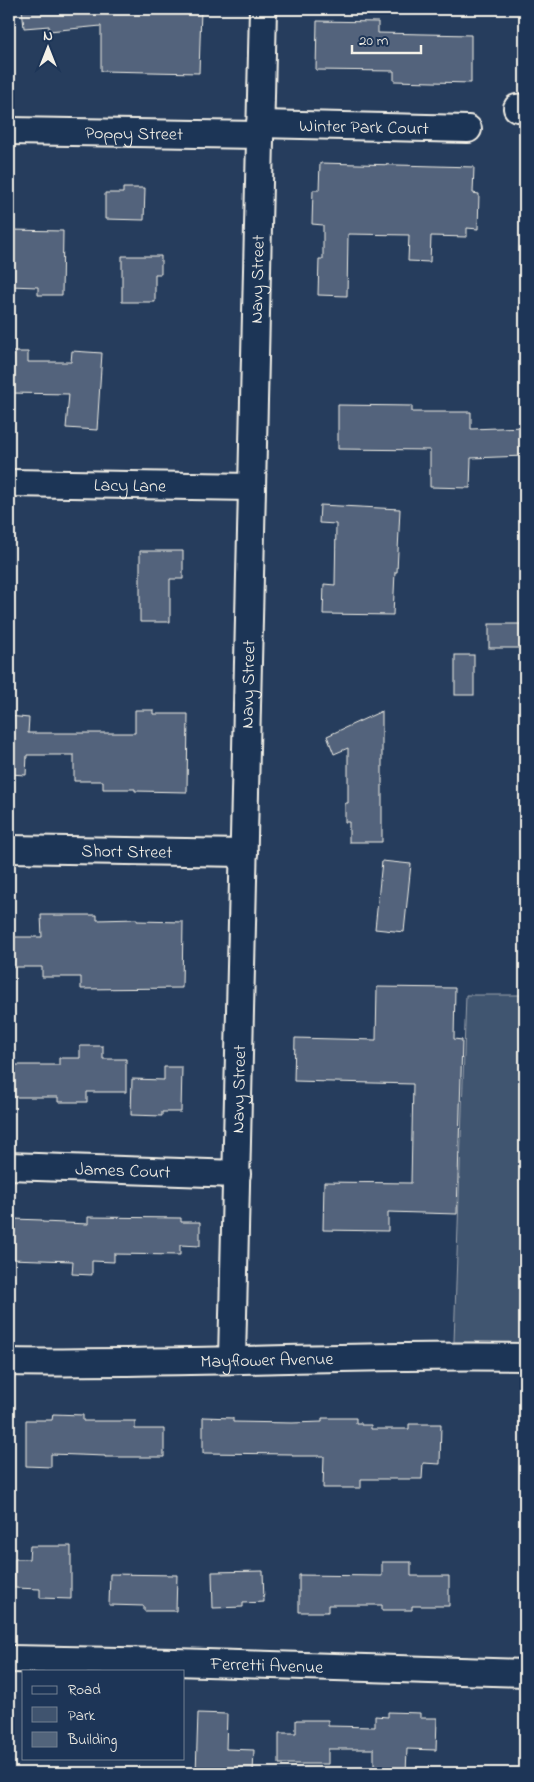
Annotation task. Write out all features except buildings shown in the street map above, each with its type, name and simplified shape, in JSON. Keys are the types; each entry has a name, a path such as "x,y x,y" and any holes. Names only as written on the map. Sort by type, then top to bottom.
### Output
{"street":[{"name":"Navy Street","path":"232,1359 263,9"},
{"name":"Winter Park Court","path":"260,129 468,129"},
{"name":"Poppy Street","path":"9,131 260,129"},
{"name":"Lacy Lane","path":"9,483 252,487"},
{"name":"Short Street","path":"9,849 244,853"},
{"name":"James Court","path":"9,1166 237,1174"},
{"name":"Mayflower Avenue","path":"9,1362 462,1356 525,1357"},
{"name":"Ferretti Avenue","path":"9,1659 525,1673"}],"green space":[{"path":"466,995 525,995 525,1344 454,1342"}]}
